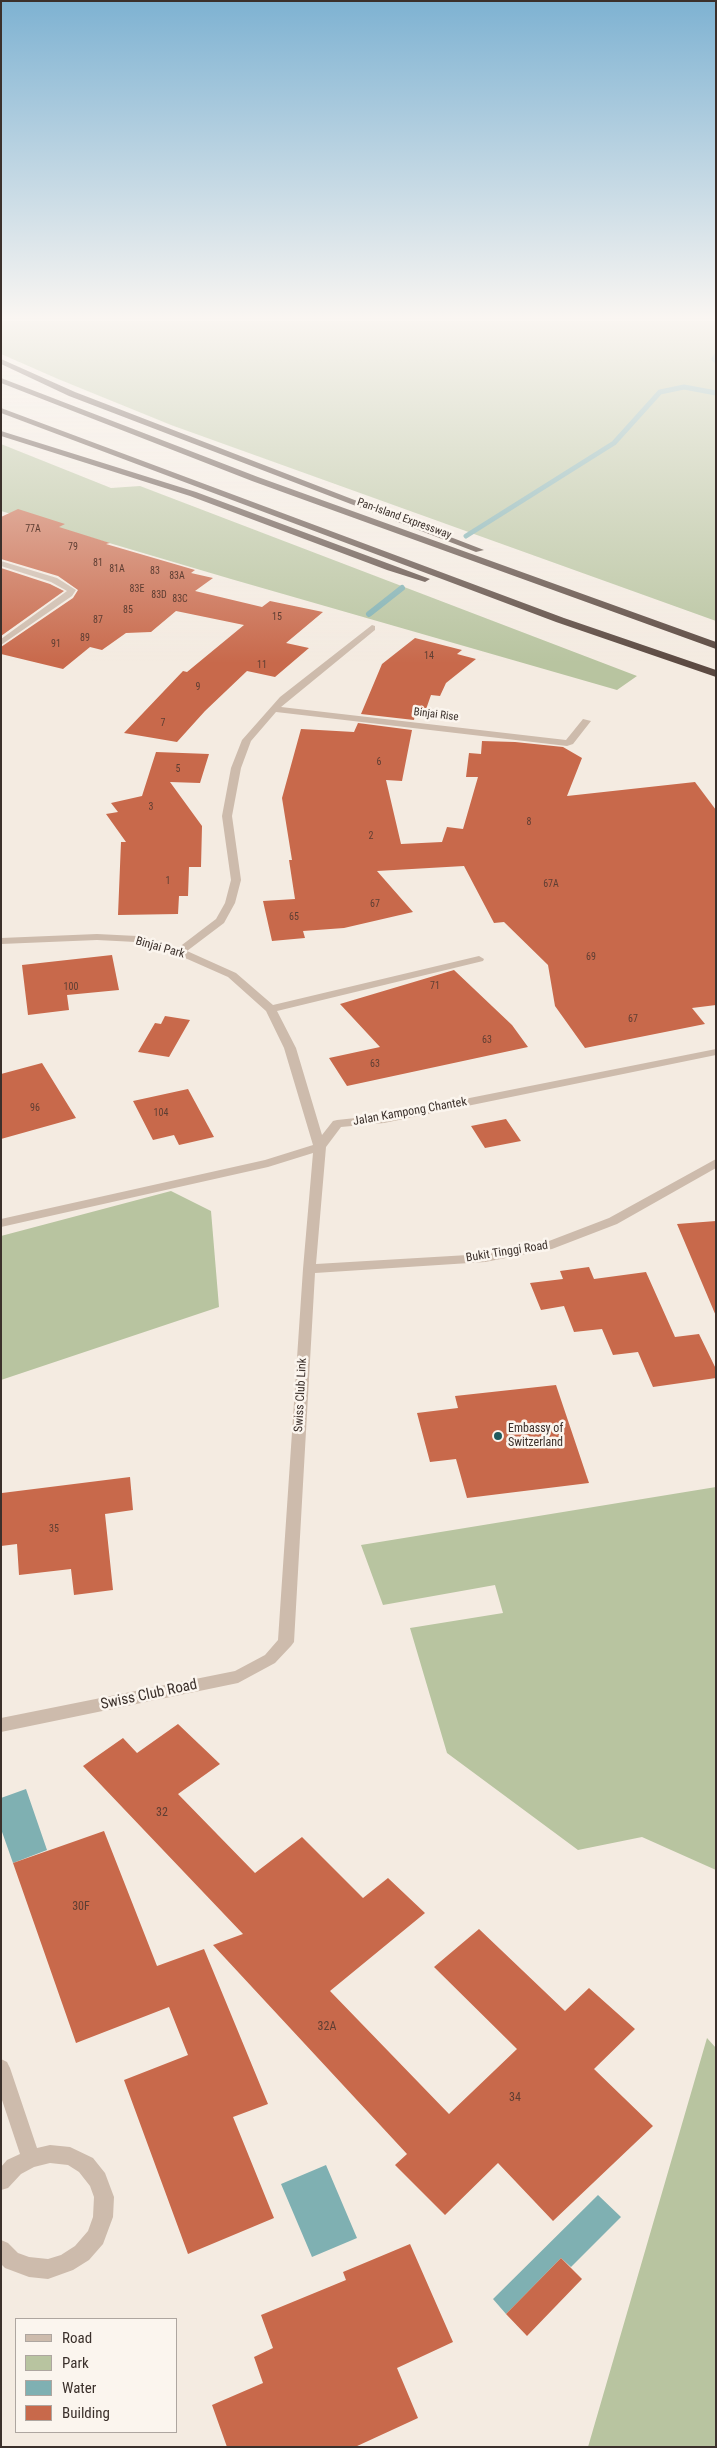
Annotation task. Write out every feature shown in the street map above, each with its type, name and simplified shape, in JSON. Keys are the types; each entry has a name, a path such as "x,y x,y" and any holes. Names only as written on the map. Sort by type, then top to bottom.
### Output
{"highway":[{"path":"8,435 193,494 390,568 560,620"},
{"path":"68,435 560,620 716,674"},
{"name":"Pan-Island Expressway","path":"144,435 255,478 716,646"},
{"path":"182,435 451,537 589,600"}],"street":[{"path":"1,563 54,580 72,590 1,642"},
{"path":"180,952 220,921 230,903 236,880 227,816 236,768 248,740 273,709 324,664 372,628"},
{"name":"Binjai Rise","path":"273,709 567,743 570,742 586,722"},
{"name":"Binjai Park","path":"1,941 97,937 137,940 180,952 232,975 272,1009 293,1055 320,1147"},
{"path":"272,1009 479,959"},
{"name":"Jalan Kampong Chantek","path":"320,1147 337,1124 384,1119 716,1052"},
{"path":"1,1223 268,1163 320,1147"},
{"name":"Swiss Club Link","path":"286,1642 308,1269 320,1147"},
{"name":"Bukit Tinggi Road","path":"308,1269 484,1258 552,1245 612,1221 716,1163"},
{"name":"Swiss Club Road","path":"1,1725 238,1677 270,1659 286,1642"},
{"path":"1,2068 31,2158"},
{"path":"1,2181 14,2167 31,2158 50,2154 70,2156 86,2165 98,2180 104,2197 103,2217 96,2237 82,2253 66,2263 48,2269 29,2267 12,2261 1,2250"}],"green space":[{"path":"199,435 716,435 716,621"},
{"path":"1,444 111,488 140,486 637,676 617,690 1,511"},
{"path":"171,1191 211,1211 219,1307 1,1380 1,1236"},
{"path":"716,1487 716,1870 642,1837 578,1850 447,1753 410,1628 503,1613 495,1585 383,1605 361,1545"},
{"path":"707,2038 716,2048 716,2447 588,2447"}],"water":[{"path":"26,1789 47,1850 13,1863 1,1829 1,1798"},
{"path":"326,2165 357,2238 312,2257 281,2184"},
{"path":"598,2195 621,2217 571,2267 561,2258 506,2314 493,2299"}],"building":[{"path":"18,509 65,524 59,527 110,543 106,544 195,570 191,573 213,578 195,591 262,607 270,601 323,612 286,643 309,648 275,677 247,671 205,711 177,742 124,733 183,671 187,672 244,625 176,611 151,632 126,633 102,650 90,647 63,669 1,654 1,647 73,598 78,590 58,576 1,559 1,517"},
{"path":"1,568 50,584 64,591 1,636"},
{"path":"415,638 462,650 457,654 476,659 446,683 440,696 431,695 424,715 415,714 414,720 361,714 382,664"},
{"path":"358,723 412,730 402,781 386,780 401,844 442,842 447,827 463,829 478,777 466,777 469,753 481,754 482,741 563,747 582,758 567,796 695,782 716,810 716,1005 692,1008 705,1024 585,1048 555,1006 548,965 504,922 494,923 464,866 377,871 413,912 344,928 303,931 305,938 272,941 263,901 295,899 289,860 292,860 282,798 301,729 354,732"},
{"path":"156,752 209,754 200,783 170,782 202,826 201,867 189,867 188,896 179,896 178,914 118,915 121,842 126,842 106,814 118,812 111,803 142,796"},
{"path":"112,955 119,990 67,995 69,1010 28,1015 22,965"},
{"path":"454,970 512,1025 528,1047 347,1086 329,1058 380,1047 340,1004"},
{"path":"165,1016 190,1020 169,1057 138,1052 155,1023 161,1024"},
{"path":"42,1063 76,1118 1,1139 1,1074"},
{"path":"188,1089 214,1137 179,1145 174,1135 153,1140 133,1101"},
{"path":"506,1119 521,1141 485,1148 471,1126"},
{"path":"716,1221 716,1316 677,1224"},
{"path":"589,1267 594,1279 646,1272 675,1337 699,1334 716,1369 716,1378 653,1387 638,1352 613,1355 602,1329 574,1332 564,1306 541,1310 530,1283 563,1279 560,1271"},
{"name":"Embassy of Switzerland","path":"556,1385 589,1483 467,1498 456,1459 430,1462 417,1413 458,1408 455,1396"},
{"path":"130,1477 133,1510 105,1514 113,1590 74,1595 71,1569 19,1575 17,1544 1,1546 2,1493"},
{"path":"178,1724 220,1764 178,1794 255,1873 302,1837 363,1898 388,1878 425,1913 330,1991 449,2114 517,2049 434,1967 479,1929 565,2011 589,1988 635,2029 594,2069 653,2126 553,2221 498,2163 445,2215 395,2165 407,2154 213,1945 243,1934 83,1766 123,1738 137,1753"},
{"path":"104,1831 157,1966 204,1949 268,2104 233,2117 274,2218 188,2254 124,2080 188,2055 169,2007 76,2043 13,1863"},
{"path":"410,2244 453,2342 397,2368 418,2418 355,2447 227,2447 212,2405 263,2383 254,2357 273,2348 261,2315 346,2280 343,2272"},
{"path":"561,2258 582,2279 527,2336 506,2314"}],"waterway":[{"path":"466,536 614,443 621,435"},
{"path":"369,614 402,588"}],"place":[{"name":"Embassy of Switzerland","path":"498,1436"}]}
